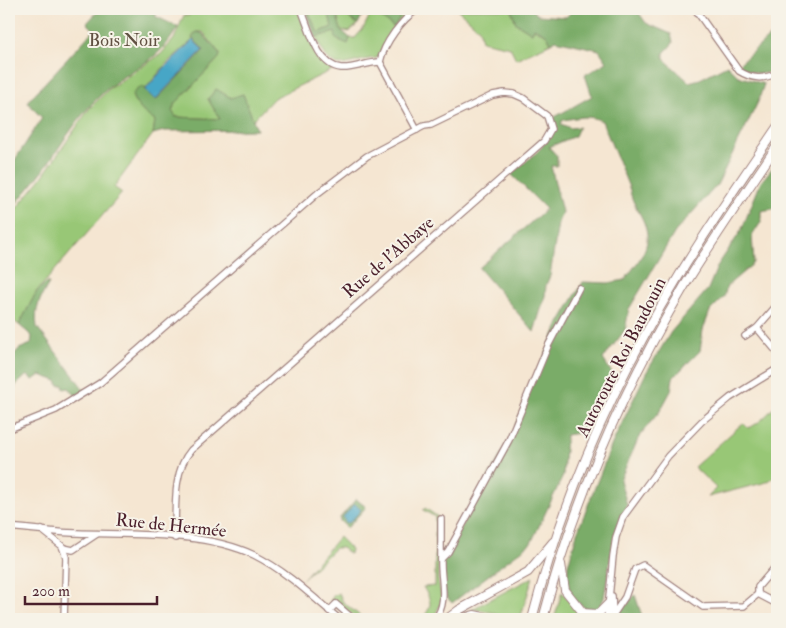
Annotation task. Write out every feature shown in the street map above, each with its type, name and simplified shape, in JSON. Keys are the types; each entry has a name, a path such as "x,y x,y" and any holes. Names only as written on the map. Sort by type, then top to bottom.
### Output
{"highway":[{"name":"Autoroute Roi Baudouin","path":"532,619 557,537 598,433 648,328 708,229 777,127"},
{"name":"Autoroute Roi Baudouin","path":"543,619 560,560 583,494 606,441 658,333 686,284 777,146"},
{"path":"447,619 459,610 528,572 557,537"},
{"path":"560,560 564,590 588,619"},
{"path":"582,613 598,614 610,603"},
{"path":"460,619 474,615 493,619"}],"street":[{"path":"301,9 322,57 328,63 340,68 380,62"},
{"path":"417,130 380,62 382,54 399,27 410,14 418,9"},
{"path":"695,9 739,71 747,76 762,78 777,73"},
{"name":"Rue de l'Abbaye","path":"9,429 56,410 100,383 318,193 367,156 417,130 493,95 514,94 523,98 547,116 551,129 544,141 191,450 183,462 178,478 175,538"},
{"path":"441,559 448,552 508,440 548,346 579,288"},
{"path":"744,336 757,328 777,304"},
{"path":"757,328 777,352"},
{"path":"607,619 613,556 618,529 624,517 668,456 715,409 777,369"},
{"path":"435,619 444,606 440,578 441,520"},
{"name":"Rue de Hermée","path":"9,527 70,533 175,538 218,543 254,555 282,572 339,619"},
{"path":"42,530 63,547 76,547"},
{"path":"64,619 67,569 62,537 70,533 78,538 67,569"},
{"name":"Rue de Hermée","path":"76,547 97,534"},
{"path":"613,617 623,601 635,569 643,565 703,607 744,606 758,594 758,587 777,565"},
{"path":"758,594 777,604"},
{"path":"610,603 623,601"},
{"path":"610,603 613,617"},
{"path":"330,611 336,604 353,619"}],"green space":[{"name":"Bois Noir","path":"100,9 160,9 155,16 178,27 162,49 115,83 95,101 78,120 37,178 9,212 9,191 15,181 9,177 9,169 42,118 27,102 94,30 87,23"},
{"path":"189,9 298,9 319,58 332,70 274,98 253,120 243,94 231,98 216,89 208,99 220,119 176,117 172,111 175,104 219,58 220,54 203,32 196,32 192,38 193,40 168,62 145,89 140,87 132,94 138,106 155,121 153,134 114,187 122,193 37,291 19,325 9,317 9,217 40,180 89,109 110,88 161,54 174,39 184,15 189,16"},
{"path":"304,9 307,9 318,33 332,27 328,9 335,9 341,30 350,38 348,44 336,39 335,32 316,37"},
{"path":"307,9 328,9 332,27 318,33"},
{"path":"335,9 345,9 350,19 358,24 349,32 341,30"},
{"path":"345,9 365,9 358,24 350,19"},
{"path":"373,9 405,9 394,27 372,11"},
{"path":"404,9 407,13 377,58 340,65 334,63 328,59 316,37 335,32 348,44 350,38 355,38 363,29 372,11 394,27"},
{"path":"457,9 511,9 516,23 532,33 533,28 547,35 551,43 516,59 510,47 482,41 479,29"},
{"path":"511,9 531,9 538,15 566,17 574,9 636,9 646,23 671,34 673,43 664,53 664,59 689,82 700,79 727,65 738,76 764,84 758,102 717,185 675,232 629,309 625,330 603,359 612,373 591,419 579,433 566,435 563,476 531,543 452,603 443,587 444,557 509,440 559,323 583,282 608,283 625,280 641,257 647,243 645,226 602,121 587,117 563,120 561,124 570,128 579,127 575,136 549,147 557,156 557,166 551,166 562,212 558,223 550,276 534,332 479,268 546,209 511,174 545,143 552,127 553,118 592,96 585,75 607,62 599,50 556,40 551,43 547,35 534,28 532,33 516,23"},
{"path":"777,30 777,68 768,73 757,73 747,70 739,64"},
{"path":"196,32 202,33 220,54 219,58 175,104 172,111 176,117 220,119 208,99 216,89 231,98 243,94 257,130 164,131 153,134 155,121 138,106 132,94 142,87 156,100 204,50 192,38"},
{"path":"777,162 777,208 761,211 761,222 752,236 754,263 727,286 724,297 710,311 703,330 700,351 673,378 671,391 660,411 640,435 620,480 627,505 615,532 604,598 599,609 590,611 575,601 567,584 568,565 577,533 612,444 646,373 671,332 708,289 718,265 741,231 761,182"},
{"path":"46,283 49,283 37,309 37,327 85,391 76,396 69,388 64,389 63,385 58,385 57,381 40,375 33,380 27,375 16,385 14,391 9,394 9,360 19,349 31,344 32,336 19,325 37,291"},
{"path":"777,404 777,475 767,482 708,497 716,488 694,467 743,423 748,428 756,424"},
{"path":"356,499 366,507 347,528 340,521 340,518"},
{"path":"425,508 438,517 439,523 438,579 442,601 433,619 422,619 430,607 430,600 423,587 435,586 435,517 423,510"},
{"path":"339,537 351,549 350,554 342,548 335,548 303,579"},
{"path":"533,577 520,619 503,619 495,613 472,609"},
{"path":"562,592 585,619 554,619"},
{"path":"339,593 343,602 364,619 358,619 334,600 330,601 334,595"},
{"path":"635,595 643,619 619,619 619,612"}],"water":[{"path":"193,40 203,50 155,100 145,90 165,67"},
{"path":"355,504 361,510 350,522 346,523 343,517"}]}
